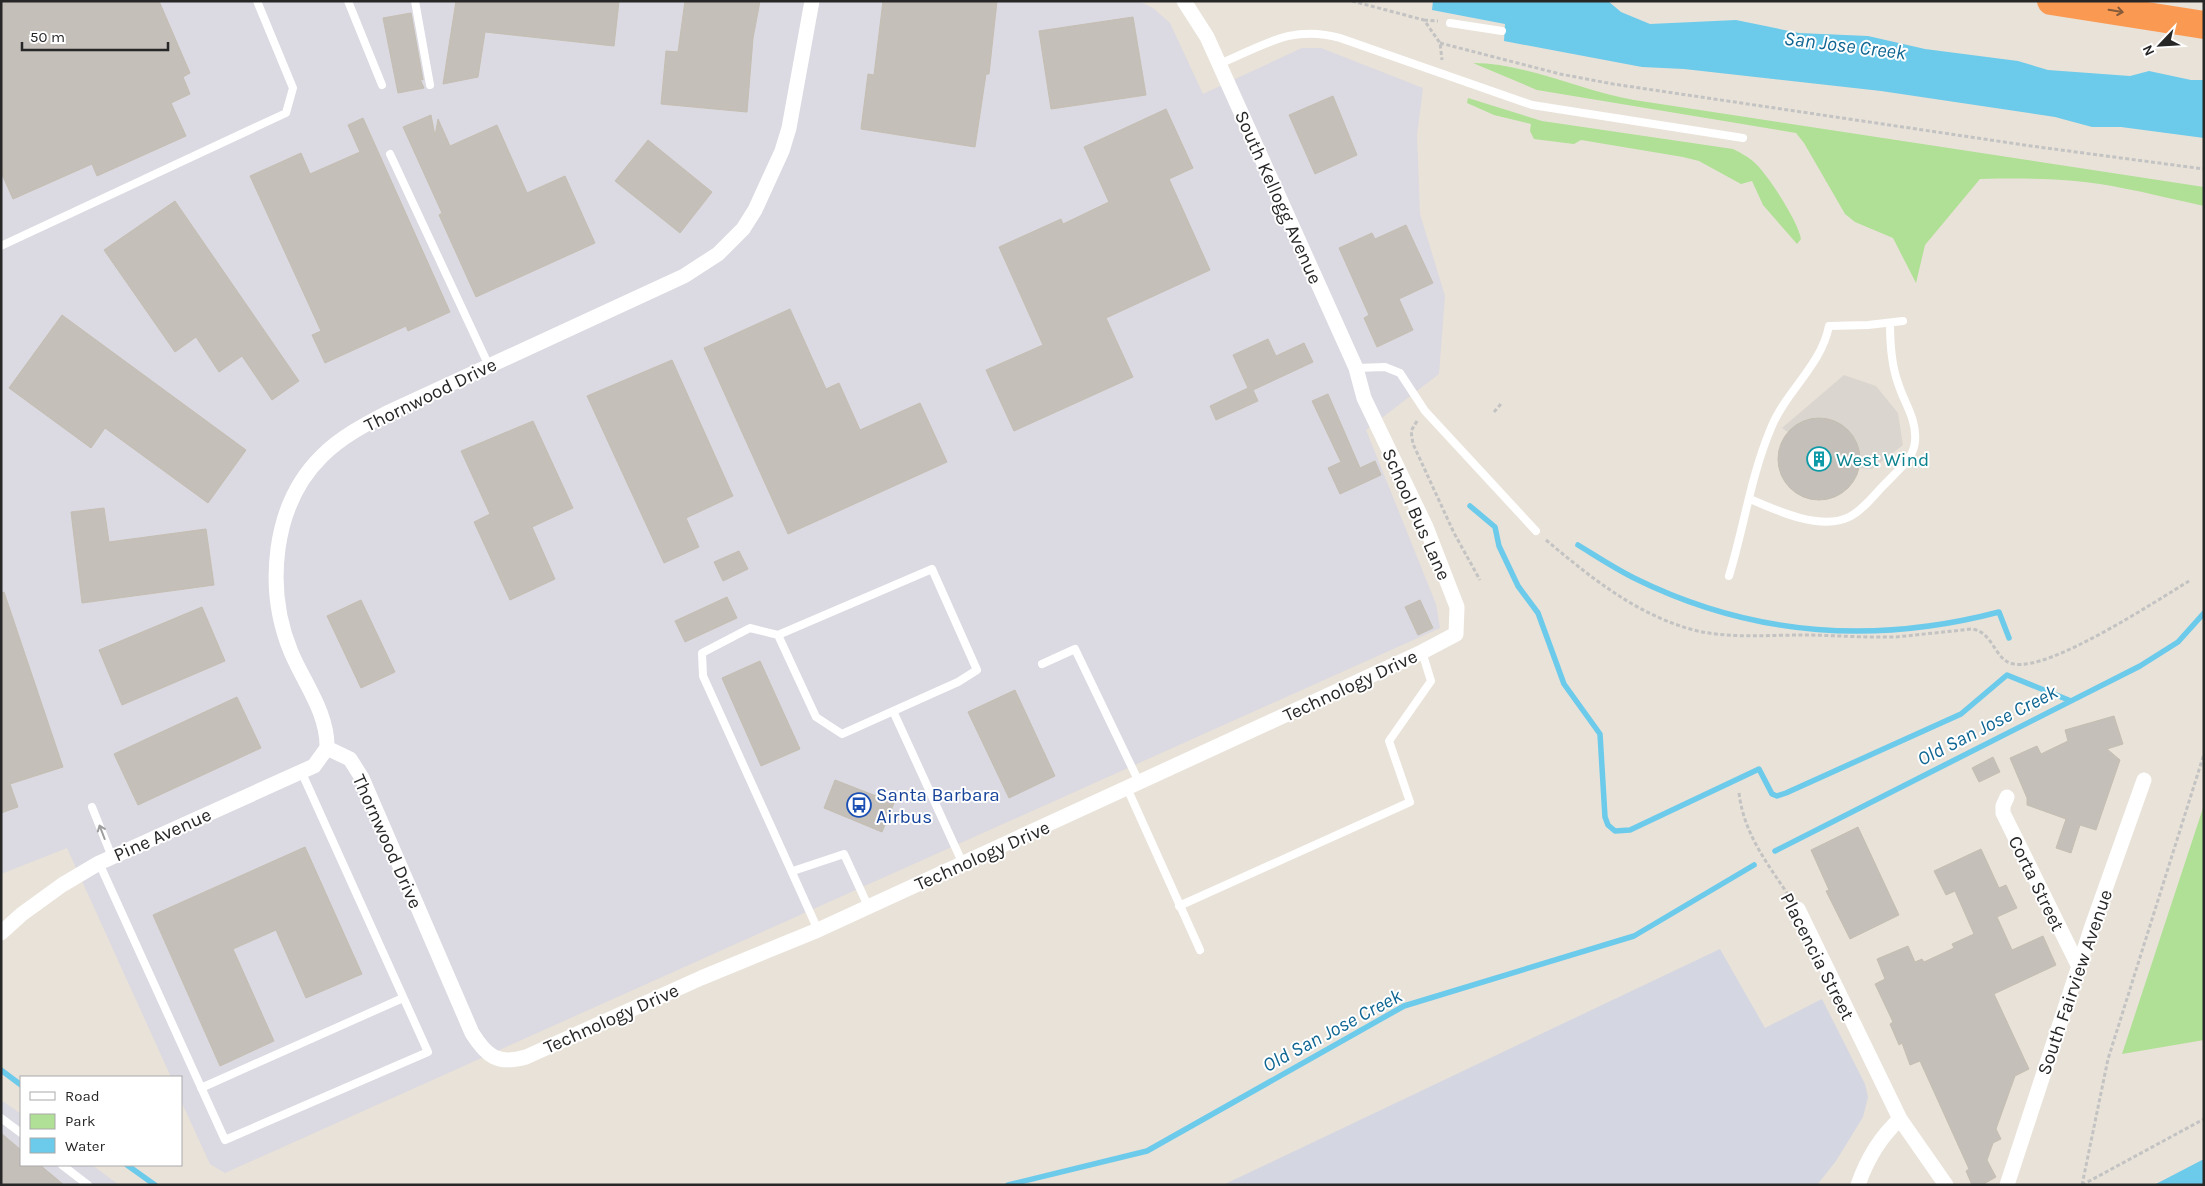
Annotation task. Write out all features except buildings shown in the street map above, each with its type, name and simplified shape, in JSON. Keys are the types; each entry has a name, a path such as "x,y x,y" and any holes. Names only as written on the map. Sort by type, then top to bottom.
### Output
{"highway":[{"path":"2051,1 2204,25"}],"street":[{"name":"Thornwood Drive","path":"502,1060 493,1057 481,1048 472,1033 362,778 350,759 327,748 328,735 324,721 290,651 277,589 276,560 282,527 307,472 323,455 361,427 389,412 684,276 718,254 744,229 782,152 789,128 812,1"},
{"name":"South Kellogg Avenue","path":"1184,1 1197,19 1219,64 1356,368 1364,398"},
{"name":"School Bus Lane","path":"1364,398 1426,527 1457,607 1456,634"},
{"name":"Technology Drive","path":"502,1060 526,1057 701,978 818,930 1422,652 1456,634"},
{"name":"Pine Avenue","path":"1,933 22,914 54,890 105,860 314,766 327,748"},
{"name":"South Fairview Avenue","path":"2006,1185 2079,966 2144,780"},
{"name":"Corta Street","path":"2007,797 2003,806 2004,813 2079,966"},
{"name":"Placencia Street","path":"1798,909 1900,1119"},
{"path":"1858,1185 1872,1152 1890,1128 1900,1119 1946,1185"}],"lane":[{"path":"1,246 286,113 293,88 257,1"},
{"path":"348,1 382,85"},
{"path":"414,1 430,85"},
{"path":"1450,23 1502,31"},
{"path":"1219,64 1288,35 1316,32 1340,38 1541,107 1743,138"},
{"path":"390,154 489,366"},
{"path":"1729,576 1750,499 1755,472 1771,427 1823,349 1829,326 1890,323 1903,320"},
{"path":"1750,499 1796,517 1840,520 1848,518 1862,507 1906,463 1914,447 1915,430 1895,374 1890,323"},
{"path":"1356,368 1385,367 1400,373 1426,411 1536,531"},
{"path":"778,635 816,717 842,734 958,682 977,670 932,569 778,635 750,628 702,653 702,676 793,871 818,930"},
{"path":"1042,664 1075,649 1133,785 1179,906 1200,950"},
{"path":"1179,906 1410,802 1389,741 1431,680 1422,652"},
{"path":"893,711 963,864"},
{"path":"92,807 105,860 201,1088 225,1140 428,1052 302,771"},
{"path":"793,871 844,854 868,906"},
{"path":"201,1088 403,998"},
{"path":"1,1118 20,1132"},
{"path":"63,1166 88,1185"}],"path":[{"path":"1352,1 1424,20 1440,44 1442,62 1438,73"},
{"path":"1440,44 1560,74 1613,84 2031,146 2204,169"},
{"path":"1494,412 1501,404"},
{"path":"1426,411 1413,424 1413,444 1454,533 1480,580"},
{"path":"1536,531 1589,576 1620,597 1655,616 1690,629 1736,634 1866,637 1896,637 1972,629 1980,630 1988,636 2003,658 2015,664 2044,659 2100,635 2189,581"},
{"path":"2082,1185 2108,1059 2204,754"},
{"name":"Placencia Street","path":"1739,793 1745,821 1758,852 1798,909"},
{"path":"2082,1185 2204,1119"}],"shaded area":[{"path":"1,1 1139,1 1153,8 1170,23 1203,94 1302,48 1321,48 1423,88 1417,135 1420,214 1445,296 1439,374 1366,430 1436,604 1440,628 225,1173 210,1164 182,1103 182,1076 171,1076 67,848 1,874"},
{"path":"1844,375 1876,386 1898,413 1903,445 1872,469 1859,468 1860,456 1856,441 1846,428 1832,420 1808,420 1788,432 1782,428"},
{"path":"1720,949 1765,1028 1822,999 1865,1084 1868,1097 1863,1117 1836,1161 1817,1185 1223,1185"},
{"path":"1,1100 20,1113 20,1166 93,1166 119,1185 1,1185"}],"green space":[{"path":"1473,63 1493,64 1533,72 1634,100 2204,187 2204,206 2087,182 1980,179 1925,245 1916,283 1893,238 1855,222 1845,214 1804,143 1796,133 1537,90"},
{"path":"1468,98 1542,121 1733,149 1745,155 1768,178 1795,222 1801,239 1797,244 1763,205 1752,181 1741,184 1699,161 1683,157 1581,140 1574,144 1534,139 1530,131 1531,124 1494,115 1467,103"},
{"path":"2204,805 2204,1040 2122,1054"}],"water":[{"name":"San Jose Creek","path":"1433,1 1608,1 1621,12 1650,24 1736,20 1799,33 1868,36 1925,49 2018,61 2048,70 2130,76 2149,71 2191,80 2204,80 2204,138 2121,127 2092,127 2055,117 1881,91 1684,69 1642,67 1504,41 1505,24 1432,10"},
{"path":"2204,1159 2204,1185 2154,1185"}],"waterway":[{"path":"1470,506 1495,527 1499,546 1518,586 1538,613 1564,684 1600,734 1605,817 1608,825 1615,831 1630,830 1759,769 1772,794 1777,796 1786,793 1961,714 2007,675 2071,701"},
{"path":"1578,545 1634,578 1678,597 1723,612 1768,623 1813,629 1859,631 1905,629 1999,612 2009,638"},
{"name":"Old San Jose Creek","path":"1775,851 2140,666 2178,642 2204,613"},
{"name":"Old San Jose Creek","path":"1008,1185 1147,1151 1404,1006 1634,936 1754,865"},
{"name":"Old San Jose Creek","path":"1,1070 20,1084"},
{"name":"Old San Jose Creek","path":"128,1166 155,1185"}],"place":[{"name":"West Wind","path":"1819,459"},
{"name":"Santa Barbara Airbus","path":"859,805"}]}
